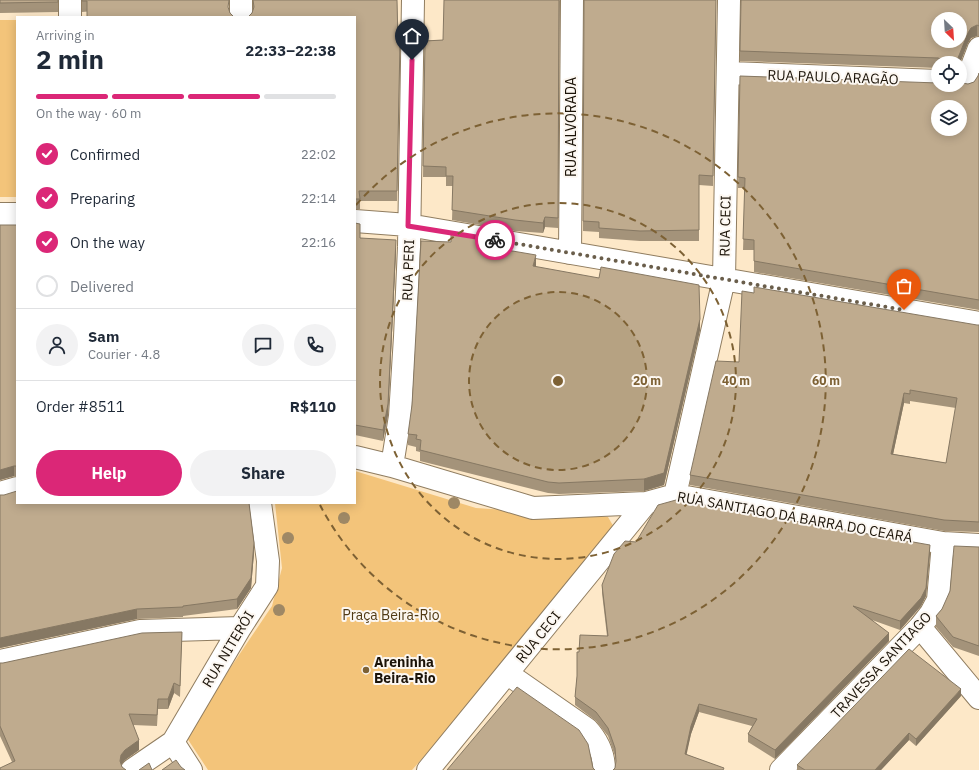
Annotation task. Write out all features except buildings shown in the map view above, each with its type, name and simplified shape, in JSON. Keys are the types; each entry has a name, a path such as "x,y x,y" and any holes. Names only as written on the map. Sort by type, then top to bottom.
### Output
{"street":[{"path":"70,0 70,16"},
{"path":"241,0 241,16"},
{"name":"RUA PERI","path":"392,466 400,416 406,337 413,0"},
{"name":"RUA ALVORADA","path":"570,253 572,0"},
{"name":"RUA CECI","path":"675,495 724,279 729,74 729,0"},
{"path":"968,83 979,48"},
{"name":"RUA PAULO ARAGÃO","path":"729,74 931,81"},
{"path":"0,214 16,214"},
{"path":"356,221 408,226 979,323"},
{"name":"RUA SANTIAGO DA BARRA DO CEARÁ","path":"356,457 392,466 533,508 646,503 675,495 943,543 979,545"},
{"path":"0,493 16,488"},
{"name":"RUA CECI","path":"428,770 508,674 646,503"},
{"name":"RUA NITERÓI","path":"132,770 173,742 240,628 267,586 268,561 260,504"},
{"name":"TRAVESSA SANTIAGO","path":"781,770 931,613 938,600 943,543"},
{"path":"920,626 979,698"},
{"path":"0,661 140,631 240,628"},
{"path":"508,674 587,729 595,738 602,751 604,770"},
{"path":"173,742 191,770"}],"green space":[{"path":"0,20 16,20 16,197 0,197"},
{"name":"Areninha Beira-Rio","path":"356,471 476,508 608,517 615,529 458,718 412,770 208,770 185,735 272,606 282,568 275,504 356,504"}],"way so far":[{"path":"495,240 904,310"}],"place":[{"name":"Areninha Beira-Rio","path":"366,670"}],"route":[{"path":"412,60 408,226 495,240"}],"park label":[{"name":"Praça Beira-Rio","path":"391,615"}]}
